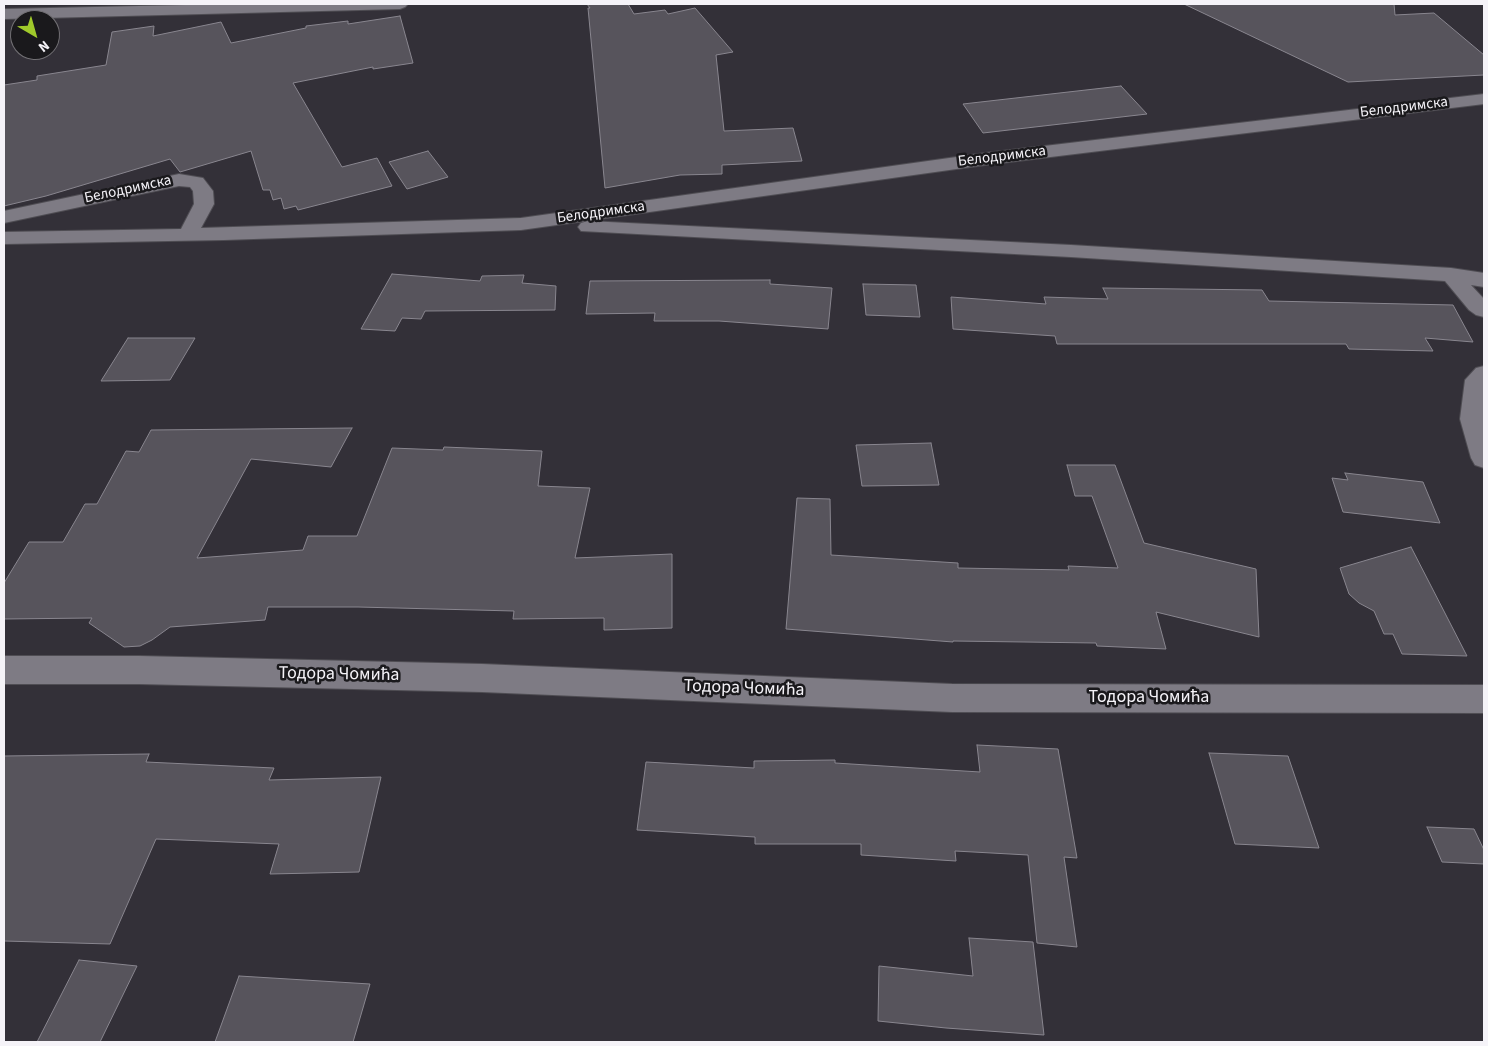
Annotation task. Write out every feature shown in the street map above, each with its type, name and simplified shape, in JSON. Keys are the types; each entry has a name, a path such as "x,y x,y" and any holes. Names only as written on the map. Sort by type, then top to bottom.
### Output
{"street":[{"path":"68,14 81,4"},
{"path":"4,14 68,14 400,4"},
{"name":"Белодримска","path":"521,224 985,159 1484,99"},
{"name":"Белодримска","path":"4,217 179,180 196,182 203,192 204,204 188,234"},
{"name":"Белодримска","path":"4,238 521,224 1071,251 1451,276 1484,280"},
{"path":"1451,276 1477,305 1484,310"},
{"path":"1484,374 1477,380 1473,419 1484,458"},
{"name":"Тодора Чомића","path":"4,670 149,670 482,678 952,698 1484,699"}],"building":[{"path":"587,4 628,4 634,14 665,10 668,14 695,8 733,52 716,55 724,131 793,128 802,161 722,165 722,174 680,175 605,188 588,8 590,8"},
{"path":"1184,4 1394,4 1395,15 1434,13 1484,55 1484,75 1348,82"},
{"path":"400,16 413,63 373,69 373,67 293,83 342,167 377,158 392,186 298,210 296,206 284,209 281,198 273,200 270,190 263,190 251,151 180,172 170,159 46,196 4,206 4,85 37,80 37,76 106,65 112,32 154,26 153,36 221,22 231,43 306,28 306,26 348,21 348,24"},
{"path":"1121,86 1147,114 983,133 963,104"},
{"path":"428,151 448,177 407,189 389,162"},
{"path":"392,274 480,281 482,276 524,275 522,283 556,286 555,310 425,311 421,319 402,318 395,331 361,329"},
{"path":"770,280 770,284 832,288 828,329 719,321 654,321 655,313 586,314 590,281"},
{"path":"863,284 916,285 920,317 866,315"},
{"path":"1103,288 1262,290 1269,301 1453,305 1473,342 1425,338 1433,351 1349,349 1346,344 1057,344 1055,336 953,329 951,297 1046,304 1044,297 1108,299"},
{"path":"128,338 195,338 170,380 101,381"},
{"path":"352,428 331,467 251,459 197,558 303,550 308,536 357,536 392,448 443,450 444,447 542,451 538,486 590,488 575,558 672,554 672,628 604,630 604,618 513,619 514,611 268,607 265,620 170,627 140,646 124,647 89,623 92,618 4,619 4,583 29,542 63,542 85,504 97,504 126,451 139,452 151,430"},
{"path":"931,443 939,485 862,486 856,445"},
{"path":"1067,465 1115,465 1144,543 1256,569 1259,637 1156,612 1166,649 1097,646 1096,643 953,642 786,629 797,498 830,499 831,555 958,563 958,568 1069,570 1068,566 1118,568 1092,496 1075,496"},
{"path":"1345,473 1423,482 1440,523 1343,512 1332,478 1348,480"},
{"path":"1411,547 1467,656 1402,654 1393,634 1384,634 1374,611 1359,603 1349,594 1340,568"},
{"path":"977,745 1058,749 1077,858 1064,857 1077,947 1037,943 1028,855 955,851 956,861 861,855 861,844 755,844 755,837 637,830 646,762 754,768 754,761 835,760 835,763 980,772"},
{"path":"1209,753 1288,756 1319,848 1235,844"},
{"path":"149,754 146,762 274,768 269,780 381,777 359,872 270,874 279,844 156,839 110,944 4,941 4,756"},
{"path":"1427,827 1474,829 1484,850 1484,864 1442,862"},
{"path":"969,938 1033,942 1044,1035 878,1021 879,966 973,976"},
{"path":"79,960 137,966 100,1042 37,1042"},
{"path":"239,976 370,984 353,1042 215,1042"}]}
